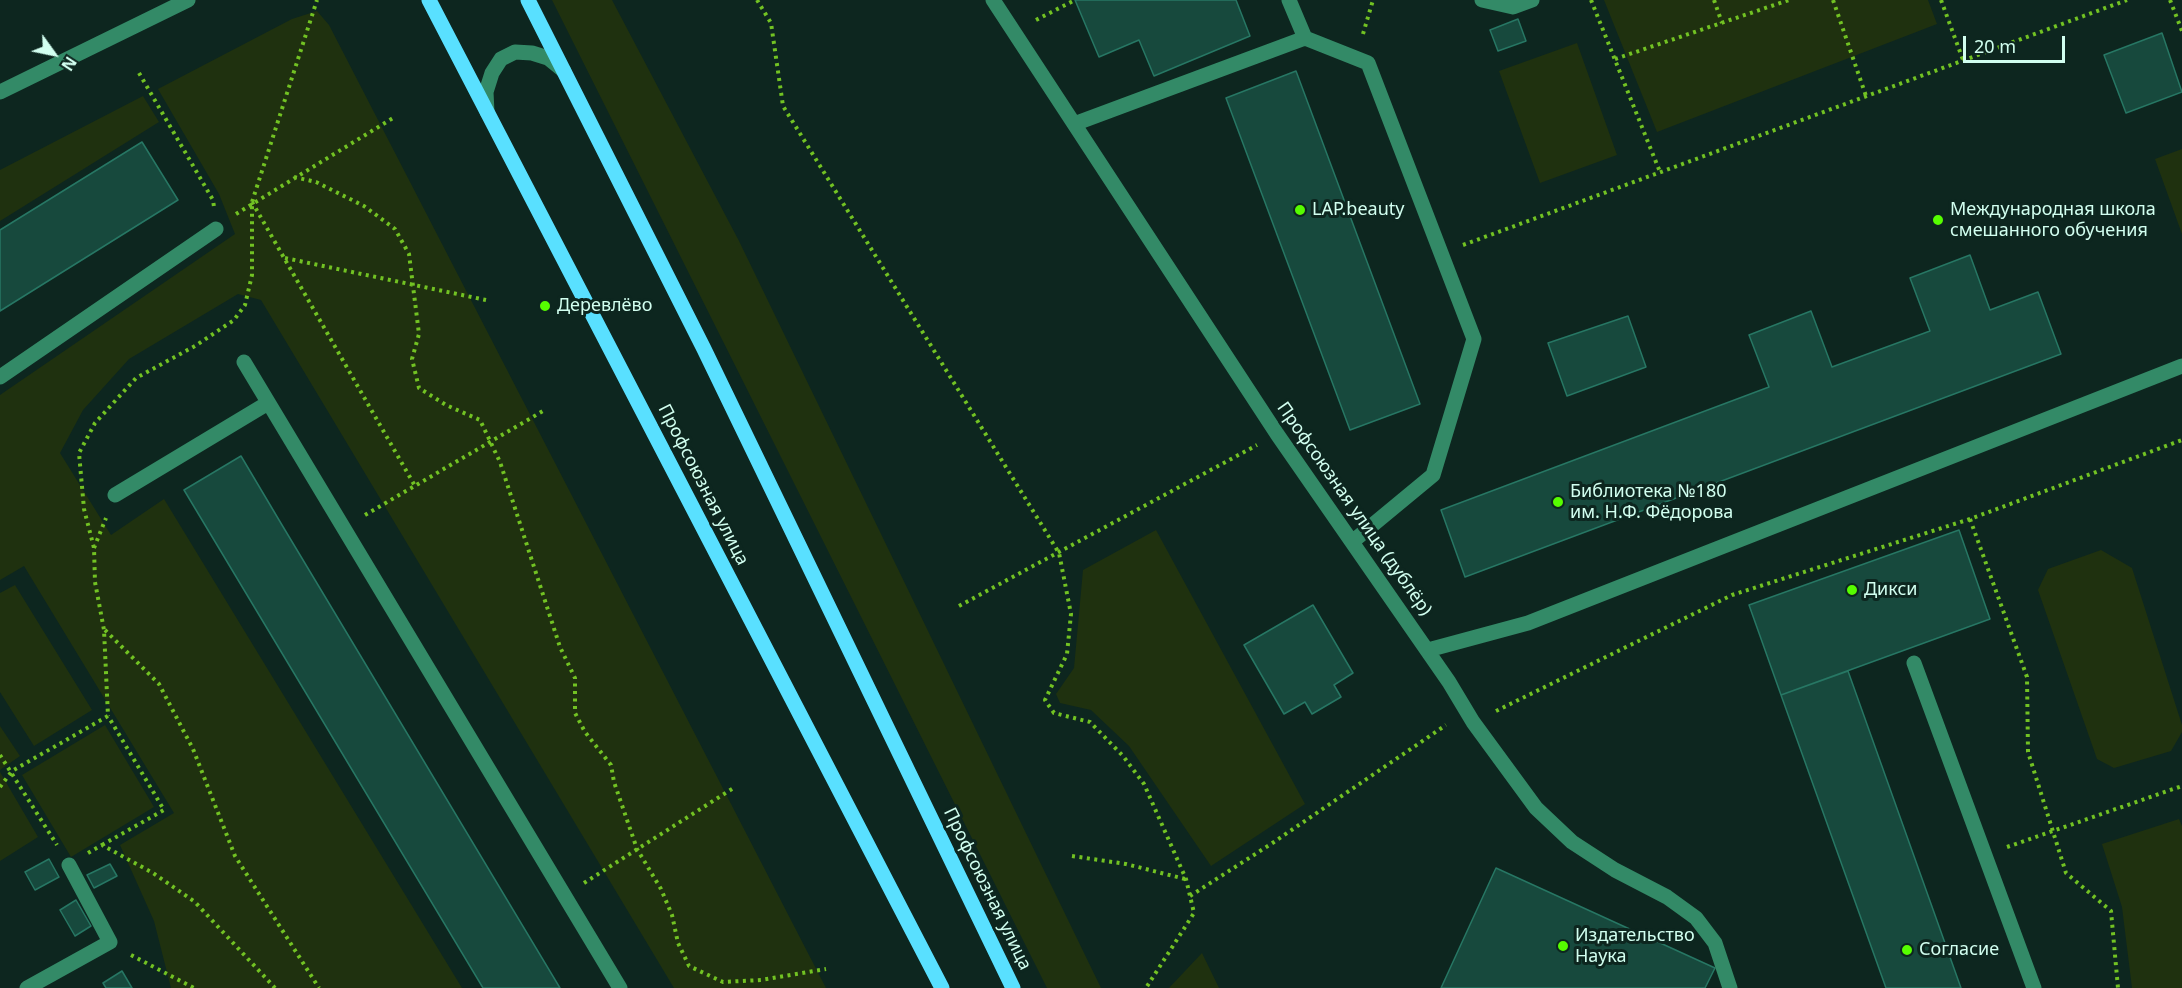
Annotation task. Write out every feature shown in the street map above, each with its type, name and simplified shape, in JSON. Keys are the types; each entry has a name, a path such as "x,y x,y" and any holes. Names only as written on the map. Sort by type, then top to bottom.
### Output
{"main road":[{"name":"Профсоюзная улица","path":"429,0 942,988"},
{"name":"Профсоюзная улица","path":"528,0 704,349 1013,988"}],"street":[{"path":"0,92 188,0"},
{"name":"Профсоюзная улица (дублёр)","path":"993,0 1277,434 1428,650 1473,722 1536,808 1572,842 1615,870 1667,897 1696,918 1714,943 1730,988"},
{"path":"1289,0 1305,38"},
{"path":"1482,0 1514,7 1532,0"},
{"path":"1074,124 1305,38 1368,63 1474,339 1433,475 1352,542"},
{"path":"487,112 486,92 492,73 501,59 515,52 532,53 548,58 564,71"},
{"path":"0,377 216,229"},
{"path":"244,362 620,988"},
{"path":"1428,650 1528,623 2182,366"},
{"path":"115,495 268,404"},
{"path":"1914,663 2034,988"},
{"path":"27,988 110,942 69,865"}],"path":[{"path":"317,0 252,202 415,486"},
{"path":"757,0 771,23 783,106 1059,552 1071,614 1067,654 1045,700 1054,713 1090,722 1123,756 1144,784 1186,879 1194,913 1146,988"},
{"path":"1031,22 1075,0"},
{"path":"1355,58 1373,0"},
{"path":"1591,0 1660,172"},
{"path":"1714,0 1722,23"},
{"path":"1615,59 1789,0"},
{"path":"1833,0 1866,96"},
{"path":"1941,0 1963,60"},
{"path":"1441,253 2127,0"},
{"path":"2169,0 2182,31"},
{"path":"139,73 213,200 216,229"},
{"path":"252,202 393,118"},
{"path":"294,177 316,182 364,207 394,229 409,254 419,334 412,359 419,388 446,405 480,420 500,462 560,647 575,678 575,713 585,732 611,765 614,782 637,849 661,889 672,915 678,943 688,966 723,982 761,980 826,969"},
{"path":"284,258 486,300"},
{"path":"342,528 543,411"},
{"path":"959,606 1277,434"},
{"path":"1190,896 1274,842 1446,724 1473,722 1732,596 1970,519 2182,440"},
{"path":"94,548 115,495"},
{"path":"1970,519 2027,677 2028,752 2066,873 2111,911 2118,988"},
{"path":"104,630 159,684 193,749 235,856 319,988"},
{"path":"0,755 69,865 164,810 108,716"},
{"path":"1985,854 2182,786"},
{"path":"564,896 735,787"},
{"path":"102,845 153,873 195,902 275,988"},
{"path":"1072,856 1126,864 1186,879"},
{"path":"110,942 151,967 194,988"}],"green space":[{"path":"552,0 612,0 739,241 1101,988 1047,988"},
{"path":"1604,0 1928,0 1937,24 1657,132"},
{"path":"317,11 329,25 826,988 674,988 261,300 238,294 129,359 83,410 60,453 111,535 164,499 462,988 171,988 154,921 120,845 174,813 24,566 0,580 0,395 235,234 219,194 158,89 292,19"},
{"path":"1577,43 1617,155 1540,183 1499,71"},
{"path":"143,96 159,122 0,221 0,170"},
{"path":"2182,149 2182,234 2155,159"},
{"path":"1156,530 1305,804 1211,866 1129,746 1091,710 1060,703 1056,694 1074,668 1083,570"},
{"path":"2101,550 2132,568 2182,725 2182,732 2171,751 2114,768 2097,759 2038,590 2048,569"},
{"path":"15,585 92,710 34,746 0,692 0,593"},
{"path":"105,725 154,807 71,857 22,775"},
{"path":"0,726 20,756 0,770"},
{"path":"0,772 38,837 0,861"},
{"path":"2179,819 2182,826 2182,988 2132,988 2122,907 2102,844"},
{"path":"1202,953 1219,988 1169,988"}],"building":[{"path":"1075,0 1236,0 1250,36 1154,76 1139,40 1099,57"},
{"path":"1518,19 1526,41 1498,51 1490,30"},
{"path":"2162,33 2182,92 2126,113 2104,55"},
{"path":"1296,71 1420,404 1350,430 1226,98"},
{"path":"142,142 178,200 0,311 0,230"},
{"path":"1970,255 1990,310 2038,292 2061,354 1465,577 1441,510 1769,387 1749,335 1811,311 1832,367 1930,331 1910,278"},
{"path":"1628,316 1646,367 1567,396 1548,343"},
{"path":"241,456 560,988 483,988 184,490"},
{"path":"1959,530 1990,619 1781,695 1749,605"},
{"path":"1313,605 1353,673 1334,685 1341,697 1312,714 1305,702 1284,714 1244,645"},
{"path":"1848,671 1961,988 1886,988 1781,695"},
{"path":"49,859 59,877 35,890 25,872"},
{"path":"110,864 117,876 94,888 87,875"},
{"name":"Издательство Наука","path":"1496,868 1715,968 1705,988 1441,988"},
{"path":"76,900 91,926 75,936 60,910"},
{"path":"122,971 132,988 106,988 103,983"}],"place":[{"name":"LAP.beauty","path":"1300,210"},
{"name":"Международная школа смешанного обучения","path":"1938,220"},
{"name":"Деревлёво","path":"545,306"},
{"name":"Библиотека №180 им. Н.Ф. Фёдорова","path":"1558,502"},
{"name":"Дикси","path":"1852,590"},
{"name":"Издательство Наука","path":"1563,946"},
{"name":"Согласие","path":"1907,950"}]}
